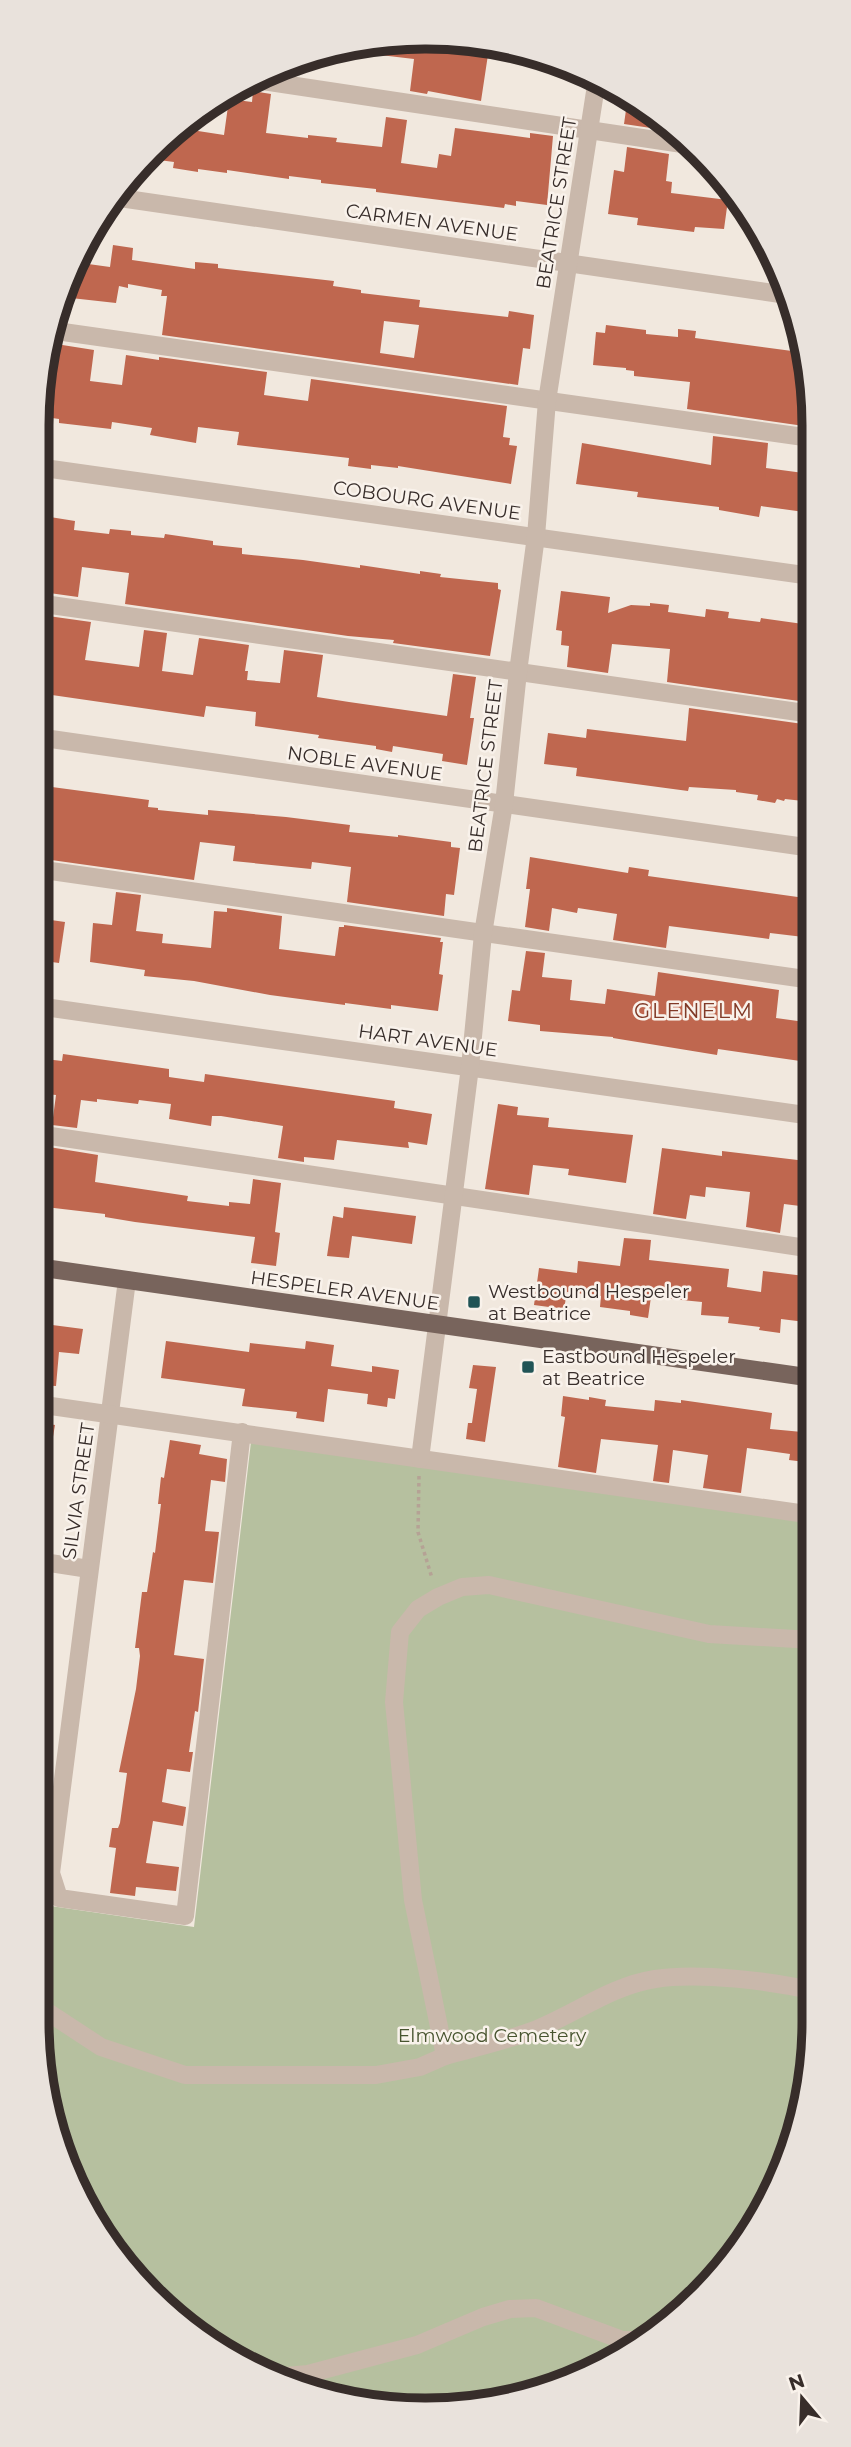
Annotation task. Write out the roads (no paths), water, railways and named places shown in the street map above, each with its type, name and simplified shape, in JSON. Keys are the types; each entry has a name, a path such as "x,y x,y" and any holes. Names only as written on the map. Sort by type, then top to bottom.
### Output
{"main road":[{"name":"HESPELER AVENUE","path":"49,1269 802,1376"}],"street":[{"path":"271,82 675,143"},
{"name":"BEATRICE STREET","path":"420,1459 470,1067 483,933 504,804 536,536 547,401 595,90"},
{"name":"CARMEN AVENUE","path":"125,199 778,294"},
{"path":"61,332 802,438"},
{"name":"COBOURG AVENUE","path":"49,469 802,575"},
{"path":"49,605 802,713"},
{"name":"NOBLE AVENUE","path":"49,739 802,847"},
{"path":"49,871 802,979"},
{"name":"HART AVENUE","path":"49,1008 802,1115"},
{"path":"49,1136 802,1247"},
{"name":"SILVIA STREET","path":"49,1838 89,1569 127,1280"},
{"path":"49,1406 802,1513"},
{"path":"49,1881 59,1898 185,1916 242,1432"},
{"path":"49,1563 89,1569"},
{"path":"445,2056 413,1900 394,1702 400,1632 418,1609 462,1587 489,1585 709,1634 802,1639"},
{"path":"49,2014 101,2047 185,2074 376,2075 420,2067 445,2056 533,2031 617,1989 654,1979 689,1976 788,1984 802,1988"},
{"path":"296,2375 417,2345 483,2316 510,2309 536,2308 627,2340"}],"place":[{"name":"Westbound Hespeler at Beatrice","path":"474,1302"},
{"name":"Eastbound Hespeler at Beatrice","path":"528,1367"}],"district":[{"name":"GLENELM","path":"694,1011"}],"park label":[{"name":"Elmwood Cemetery","path":"492,2035"}]}
